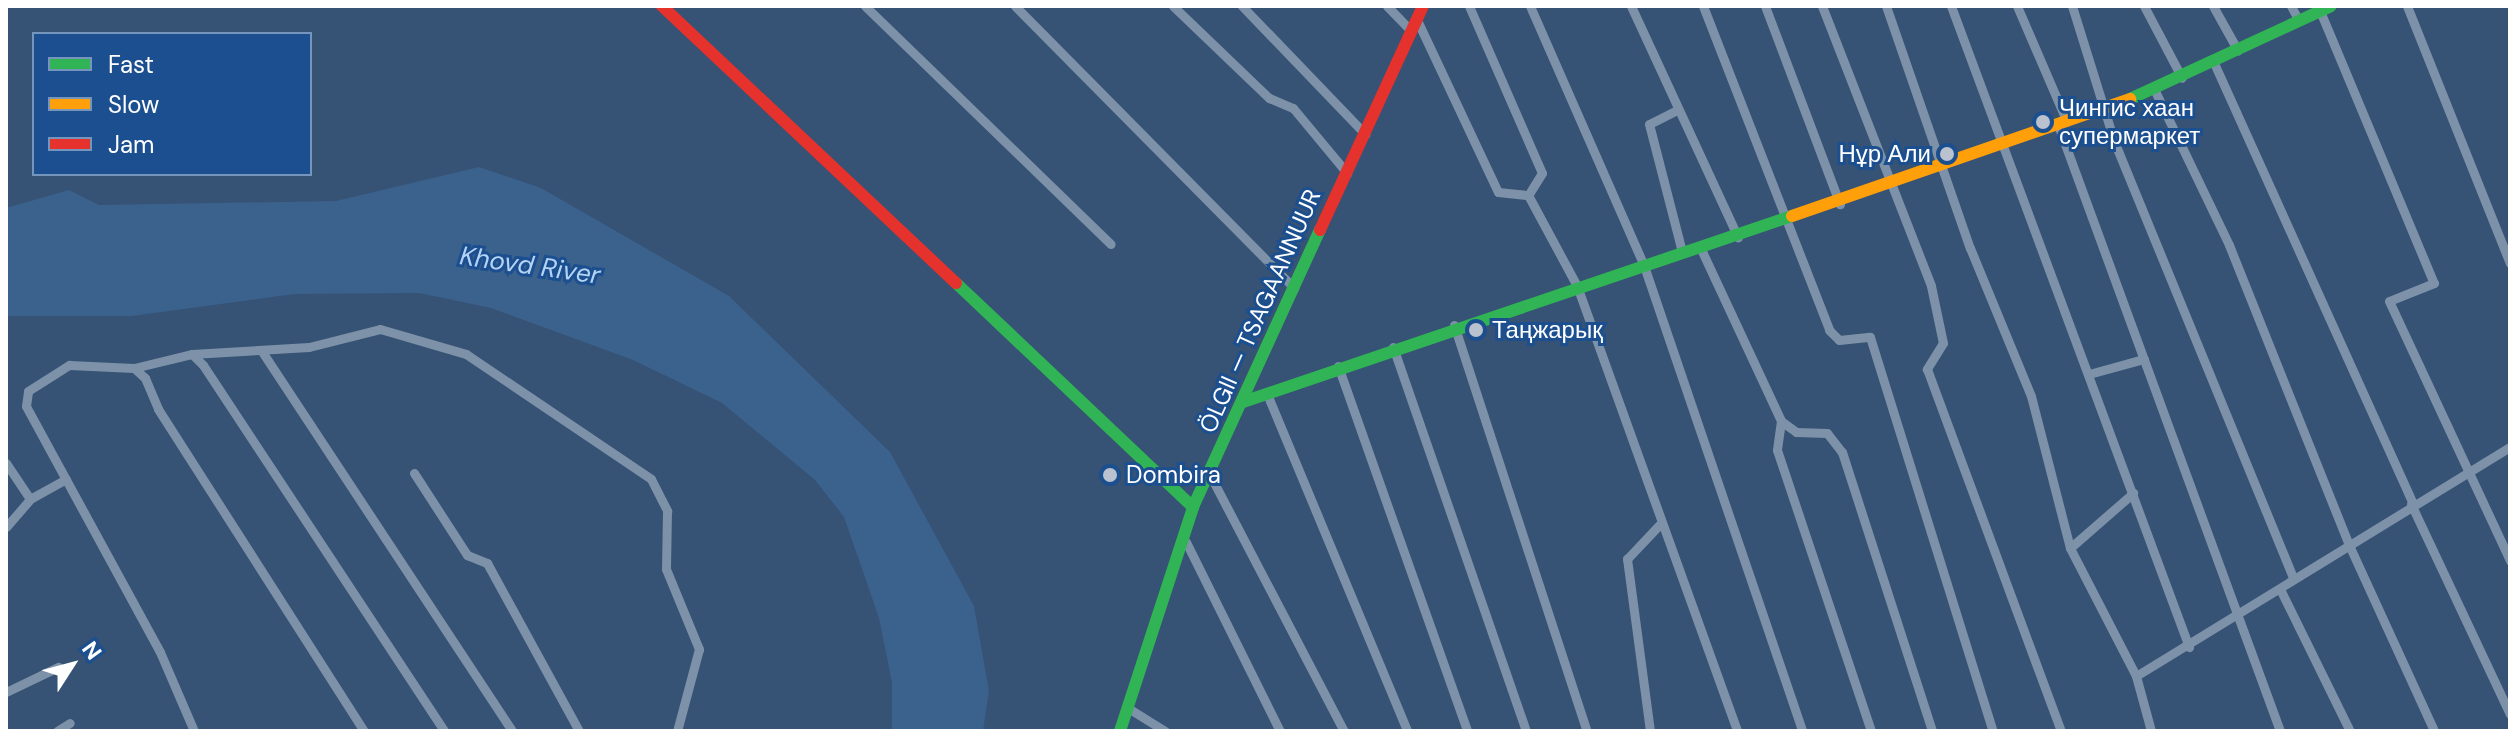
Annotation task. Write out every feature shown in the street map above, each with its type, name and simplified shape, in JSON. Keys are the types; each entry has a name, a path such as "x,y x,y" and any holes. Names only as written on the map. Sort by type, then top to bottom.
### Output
{"main road":[{"path":"662,6 1193,507"},
{"name":"ÖLGII — TSAGAANNUUR","path":"1120,731 1186,542 1193,507 1423,6"},
{"path":"1243,402 1454,325 1643,263 1786,223 1840,204 1940,160 2108,109 2155,91 2326,9"}],"street":[{"path":"865,6 1111,244"},
{"path":"1015,6 1294,289"},
{"path":"1173,6 1269,98 1293,108 1347,173"},
{"path":"1242,6 1365,134"},
{"path":"1387,6 1414,26 1498,192 1528,195"},
{"path":"1469,6 1542,173 1528,195"},
{"path":"1530,6 1643,263 1802,731"},
{"path":"1631,6 1738,238"},
{"path":"1703,6 1829,330 1839,340 1870,337 1993,731"},
{"path":"1765,6 1840,204"},
{"path":"1822,6 1892,181 1943,343 1927,369 2061,731"},
{"path":"1886,6 1940,160 2031,396 2070,548 2136,676 2151,731"},
{"path":"1951,6 2006,139 2189,647"},
{"path":"2017,6 2280,731"},
{"path":"2072,6 2108,109 2293,578"},
{"path":"2144,6 2182,78"},
{"path":"2213,6 2238,51"},
{"path":"2291,6 2299,21"},
{"path":"2407,6 2510,263"},
{"path":"2326,9 2434,283 2389,301 2510,561"},
{"path":"2214,63 2510,714"},
{"path":"2155,91 2229,245 2349,545 2434,731"},
{"path":"1677,110 1649,124 1682,252"},
{"path":"1528,195 1577,286 1659,525 1737,731"},
{"path":"1700,247 1781,421 1796,432 1827,433 1842,452 1932,731"},
{"path":"1454,325 1587,731"},
{"path":"194,731 160,652 26,406 28,391 69,365 134,368 192,354 309,347 380,329 466,354 651,479 667,511 666,569 699,649 677,731"},
{"path":"1393,347 1526,731"},
{"path":"261,350 512,731"},
{"path":"192,354 444,731"},
{"path":"2089,374 2144,359"},
{"path":"1338,366 1467,731"},
{"path":"134,368 364,731"},
{"path":"1267,394 1407,731"},
{"path":"1781,421 1777,450 1871,731"},
{"path":"2136,676 2281,591 2293,578 2349,545 2411,502 2510,447"},
{"path":"6,463 30,499"},
{"path":"414,473 467,555 487,563 579,731"},
{"path":"1210,475 1344,731"},
{"path":"6,527 30,499 66,479"},
{"path":"2070,548 2133,493"},
{"path":"1650,731 1627,559 1659,525"},
{"path":"1186,542 1280,731"},
{"path":"2281,591 2350,731"},
{"path":"6,692 58,667"},
{"path":"1128,708 1165,731"},
{"path":"57,731 70,723"}],"water":[{"name":"Khovd River","path":"479,167 541,188 729,296 890,452 974,606 989,691 983,731 892,731 892,683 879,618 844,517 815,480 722,403 633,360 491,308 419,293 294,294 132,316 6,316 6,208 69,190 99,205 336,201"}],"traffic: fast":[{"path":"2130,99 2331,6"},
{"path":"1243,402 1792,216"},
{"path":"1120,731 1193,507 1320,230"},
{"path":"956,283 1193,507"}],"traffic: slow":[{"path":"1792,216 2130,99"}],"traffic: jam":[{"path":"662,6 956,283"},
{"path":"1320,230 1423,6"}],"place":[{"name":"Чингис хаан супермаркет","path":"2043,122"},
{"name":"Нұр Али","path":"1947,154"},
{"name":"Таңжарық","path":"1476,330"},
{"name":"Dombira","path":"1110,475"}]}
